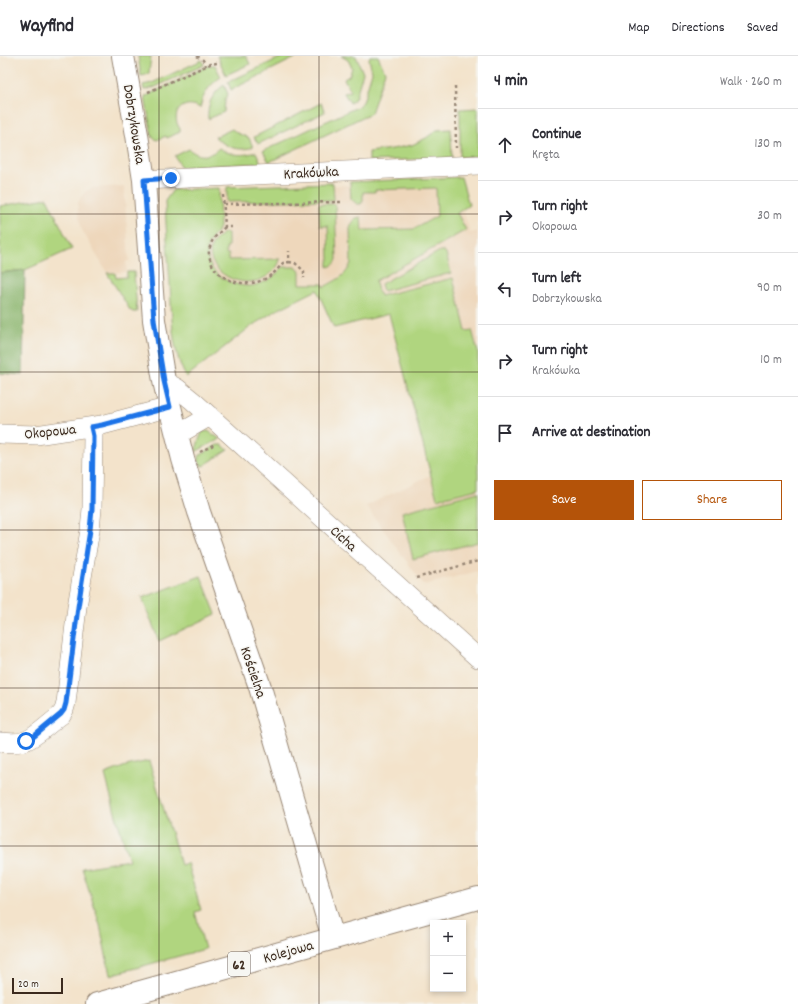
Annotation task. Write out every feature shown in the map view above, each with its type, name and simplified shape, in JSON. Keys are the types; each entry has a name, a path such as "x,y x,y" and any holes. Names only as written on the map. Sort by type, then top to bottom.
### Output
{"main road":[{"name":"Dobrzykowska","path":"123,56 144,180 154,320 170,407"},
{"name":"Kościelna","path":"170,407 183,459 199,512 260,687 333,938"},
{"name":"Kolejowa","path":"97,1004 478,898"}],"street":[{"name":"Krakówka","path":"144,180 478,165"},
{"name":"Cicha","path":"164,381 177,388 210,416 478,658"},
{"name":"Okopowa","path":"0,434 36,435 91,427 170,407"},
{"path":"177,435 210,416"},
{"path":"0,742 16,743 26,741 32,738 64,710 90,530 92,509 93,436 91,427"}],"path":[{"path":"197,56 203,60 206,66"},
{"path":"142,93 149,92 206,66 217,63"},
{"path":"455,86 456,166"},
{"path":"223,194 224,227 214,238 209,251 210,258 217,271 225,278 240,283 254,283 264,280 273,274 283,263 289,262 295,263 304,271 304,278"},
{"path":"224,204 342,202"},
{"path":"224,227 233,227"},
{"path":"289,251 289,262"},
{"path":"194,455 221,441"},
{"path":"418,577 478,561"}],"shaded area":[{"path":"463,182 469,205 463,209 470,233 478,231 478,571 424,585 366,506 431,475 389,314 334,328 317,290 275,311 253,325 186,377 165,201 173,190"},
{"path":"124,186 129,261 126,261 127,272 107,273 82,230 78,214 78,204 80,198 85,192 92,188"}],"green space":[{"path":"138,56 151,56 149,73 146,75 141,76"},
{"path":"217,56 246,56 250,64 226,75"},
{"path":"284,56 299,56 231,90 228,82"},
{"path":"341,56 356,56 363,73 356,96 350,103 344,93 351,91 344,79 349,76 352,68 348,60"},
{"path":"370,56 378,56 385,72 371,113 269,162 263,151 357,107 363,102 372,72 369,59"},
{"path":"202,60 204,65 153,88 144,90 143,85 152,83"},
{"path":"210,65 215,65 221,77 207,90 200,108 194,105 184,106 177,113 176,118 180,132 167,138 166,136 157,140 153,138 145,97"},
{"path":"224,85 228,94 225,100 224,112 208,119 209,104 216,92"},
{"path":"321,103 325,112 258,144 254,137"},
{"path":"478,108 478,156 460,157 460,109"},
{"path":"232,129 249,138 253,147 243,149 233,148 215,137"},
{"path":"451,129 452,158 369,161 369,152 412,145 426,138 437,130"},
{"path":"219,148 233,154 256,152 261,163 181,167 175,156 189,149 197,154 208,155"},
{"path":"461,177 469,205 457,213 466,230 375,281 380,296 453,278 466,331 472,330 478,352 478,489 437,499 389,314 334,328 317,290 275,311 253,325 186,377 177,355 172,320 165,201 173,190 219,188 220,227 208,245 207,253 211,267 216,273 228,281 235,284 251,286 264,282 283,267 295,267 300,271 300,284 323,284 324,287 340,278 349,268 351,263 350,229 356,218 361,217 362,230 414,229 437,216 436,188 375,190 375,192 363,192 363,200 361,204 357,204 351,199 350,182"},
{"path":"333,183 334,200 227,202 227,187"},
{"path":"47,198 72,249 25,270 0,273 0,206"},
{"path":"319,204 335,204 337,259 334,264 328,267 328,226 320,226"},
{"path":"224,233 228,233 228,247 226,247 226,254 229,254 229,260 280,259 278,265 270,274 257,281 244,282 231,279 220,272 213,263 210,253 213,242"},
{"path":"440,251 444,251 446,253 451,273 383,291 381,284"},
{"path":"25,270 23,375 0,373 0,273"},
{"path":"127,272 134,272 137,312 130,310 107,273 115,273 116,278 127,277"},
{"path":"208,431 220,439 195,452 202,432"},
{"path":"217,445 222,445 228,450 201,466 199,456"},
{"path":"478,492 478,542 413,559 402,512"},
{"path":"201,576 216,614 159,641 142,598"},
{"path":"149,761 181,865 187,863 201,910 195,912 205,949 110,975 100,925 82,868 129,860 105,774 126,766"}],"route":[{"path":"26,741 32,738 61,714 66,703 92,509 93,436 91,427 170,407 154,320 144,180 171,178"}]}
